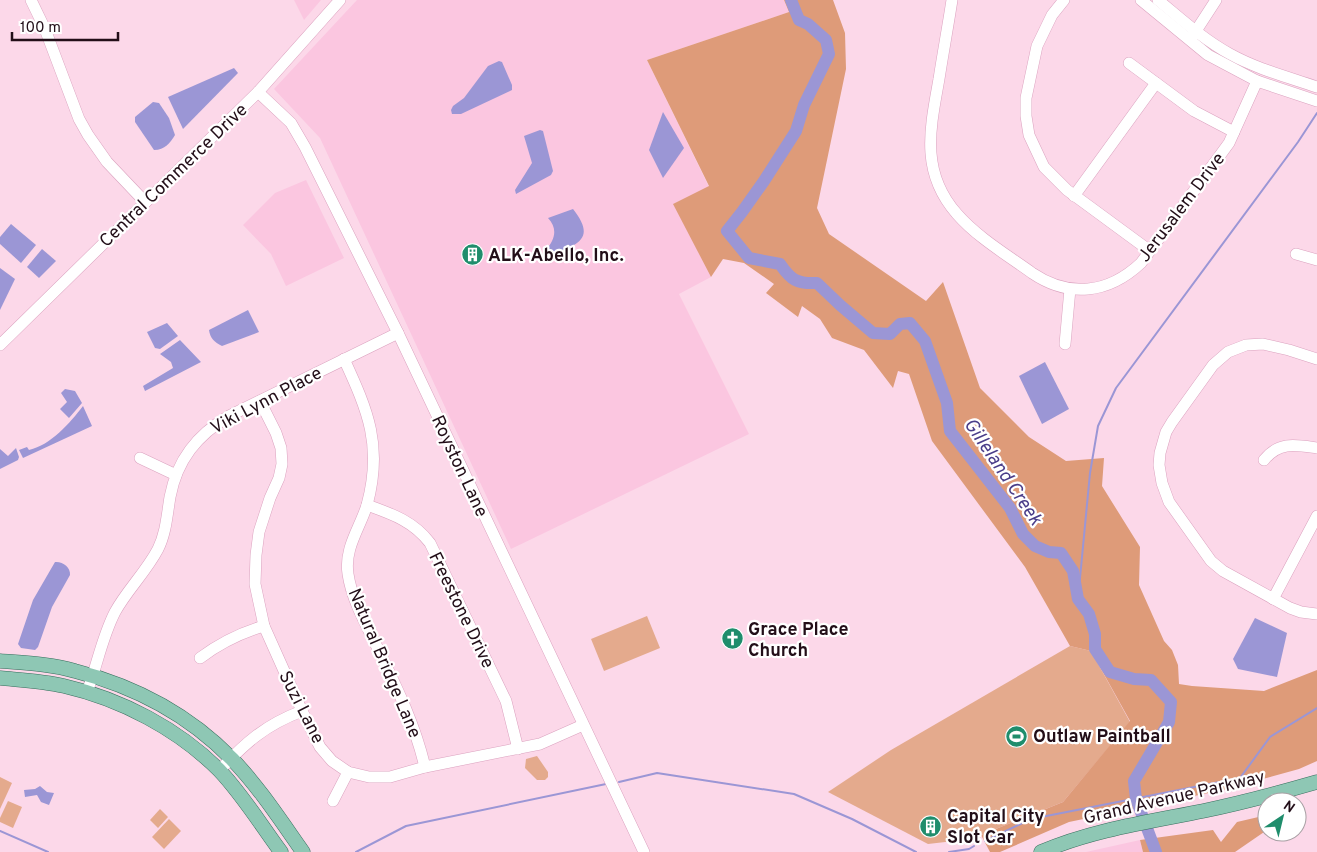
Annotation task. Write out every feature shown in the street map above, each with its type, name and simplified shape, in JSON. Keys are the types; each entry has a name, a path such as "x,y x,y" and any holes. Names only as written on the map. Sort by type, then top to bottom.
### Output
{"main road":[{"path":"0,660 55,667 93,676 129,689 165,707 205,735 231,758 263,796 303,852"},
{"path":"0,678 36,681 87,692 117,703 173,734 220,771 281,852"},
{"name":"Grand Avenue Parkway","path":"1041,852 1084,836 1270,796 1317,782"}],"street":[{"path":"31,0 45,28 79,119 88,135 107,162 145,202"},
{"name":"Central Commerce Drive","path":"0,344 258,92 340,0"},
{"name":"Jerusalem Drive","path":"952,0 930,128 930,150 937,182 948,202 969,226 1042,280 1070,289 1091,289 1113,283 1132,271 1150,250 1224,150 1257,81"},
{"path":"1064,0 1052,15 1037,46 1026,98 1029,135 1044,167 1074,196 1150,250"},
{"path":"1141,0 1193,36 1229,54 1261,69 1317,87"},
{"path":"1158,0 1193,36 1208,55 1257,81 1317,101"},
{"path":"1193,36 1216,0"},
{"path":"1129,63 1194,111 1234,132"},
{"path":"1074,196 1156,83"},
{"name":"Royston Lane","path":"258,92 281,112 298,134 398,332 644,852"},
{"path":"1296,254 1317,260"},
{"path":"1065,344 1070,289"},
{"name":"Viki Lynn Place","path":"87,692 109,625 116,610 158,549 167,523 170,496 176,475 185,456 198,439 213,425 398,332"},
{"path":"1317,359 1263,344 1246,345 1228,352 1212,365 1172,422 1166,432 1160,453 1160,473 1165,492 1174,510 1208,557 1222,571 1290,608 1301,612 1317,614"},
{"name":"Natural Bridge Lane","path":"344,358 362,396 373,440 372,481 367,506 349,549 348,572 353,597 417,734 425,768"},
{"name":"Suzi Lane","path":"260,401 282,448 282,464 279,478 259,532 255,584 264,626 270,642 320,747 332,761 348,772 369,777 390,777 540,744 583,725"},
{"path":"1264,460 1272,451 1282,447 1293,445 1317,448"},
{"path":"140,458 176,475"},
{"name":"Freestone Drive","path":"367,506 405,520 423,534 430,543 506,701 518,749"},
{"path":"1273,598 1317,516"},
{"path":"200,658 230,638 264,626"},
{"path":"220,771 231,758 263,730 278,720 302,711"},
{"path":"333,801 348,772"}],"shaded area":[{"path":"294,0 321,0 304,20"},
{"path":"357,0 784,0 789,12 647,60 709,187 674,204 711,277 679,294 749,434 511,549 320,138 274,89"},
{"path":"784,0 833,0 845,33 846,69 817,208 829,234 926,301 943,282 980,388 1029,437 1066,461 1104,458 1102,486 1140,547 1139,585 1164,641 1172,650 1178,665 1179,684 1264,691 1317,670 1317,761 1299,769 1223,790 1069,822 1000,852 990,852 981,835 1063,802 1130,721 1091,651 1070,646 1025,567 932,441 909,374 898,371 893,388 864,350 832,338 820,319 802,306 798,317 766,293 774,284 744,263 723,259 711,277 673,204 709,186 647,60 789,12"},
{"path":"499,61 502,62 512,85 512,90 461,114 452,114 453,106 464,98 488,66"},
{"path":"234,68 238,73 183,129 168,97"},
{"path":"153,102 159,103 169,118 175,135 169,143 158,150 154,150 135,122 135,117"},
{"path":"663,112 684,148 663,178 649,150"},
{"path":"540,130 543,131 553,171 551,175 516,194 515,190 532,163 524,136"},
{"path":"306,180 344,258 286,286 271,254 243,225 275,193"},
{"path":"573,209 580,220 583,235 575,245 549,257 546,250 552,242 554,230 548,218"},
{"path":"11,224 36,245 21,263 0,244 0,237"},
{"path":"42,249 56,261 39,278 27,267"},
{"path":"0,268 15,279 0,310"},
{"path":"248,310 259,332 222,346 213,340 209,330"},
{"path":"167,323 178,336 160,349 155,348 147,332"},
{"path":"180,340 201,362 145,391 143,386 173,368 171,362 160,354"},
{"path":"1045,362 1069,409 1042,424 1019,376"},
{"path":"65,389 75,391 82,403 69,418 60,409 67,402 61,393"},
{"path":"83,406 92,426 23,458 19,450 27,447 29,450 45,443 66,426"},
{"path":"16,448 18,460 0,469 0,449 8,456"},
{"path":"55,562 66,565 70,575 52,607 38,647 35,650 21,648 18,644 33,600"},
{"path":"647,616 660,648 604,671 591,639"},
{"path":"1255,618 1287,633 1277,677 1238,669 1233,659"},
{"name":"Outlaw Paintball","path":"1070,646 1091,651 1130,722 1063,802 971,839 928,844 828,792 891,750"},
{"path":"537,756 548,772 548,777 545,780 537,780 525,768 526,759"},
{"path":"0,777 12,783 0,809"},
{"path":"40,786 47,792 54,793 49,805 41,802 37,795 25,797 24,790 35,789"},
{"path":"8,801 22,807 13,828 0,822"},
{"path":"160,809 168,817 158,828 150,820"},
{"path":"1257,817 1257,837 1235,852 1143,852 1140,840 1213,830 1221,842 1237,822"},
{"path":"169,819 181,831 164,849 152,837"},
{"path":"1140,840 1143,852 1086,852"}],"waterway":[{"name":"Gilleland Creek","path":"791,0 799,20 808,24 826,40 829,54 804,105 796,131 764,181 727,231 749,258 780,264 791,277 799,282 817,283 873,333 890,334 900,324 910,323 925,341 947,403 950,431 1010,508 1023,534 1035,546 1049,552 1061,553 1073,571 1078,599 1089,614 1095,634 1095,649 1110,672 1134,679 1151,680 1171,702 1169,722 1134,781 1136,799 1156,852"},
{"path":"1078,599 1090,473 1098,426 1116,388 1298,142 1317,113"},
{"path":"985,841 1031,819 1240,778 1270,737 1317,708"},
{"path":"619,782 657,773 794,794 852,819 916,852"},
{"path":"356,852 406,826 606,784"},
{"path":"0,831 48,852"},
{"path":"949,852 969,849 974,846"}],"place":[{"name":"ALK-Abello, Inc.","path":"472,255"},
{"name":"Grace Place Church","path":"732,639"},
{"name":"Outlaw Paintball","path":"1017,736"},
{"name":"Capital City Slot Car","path":"931,826"}]}
